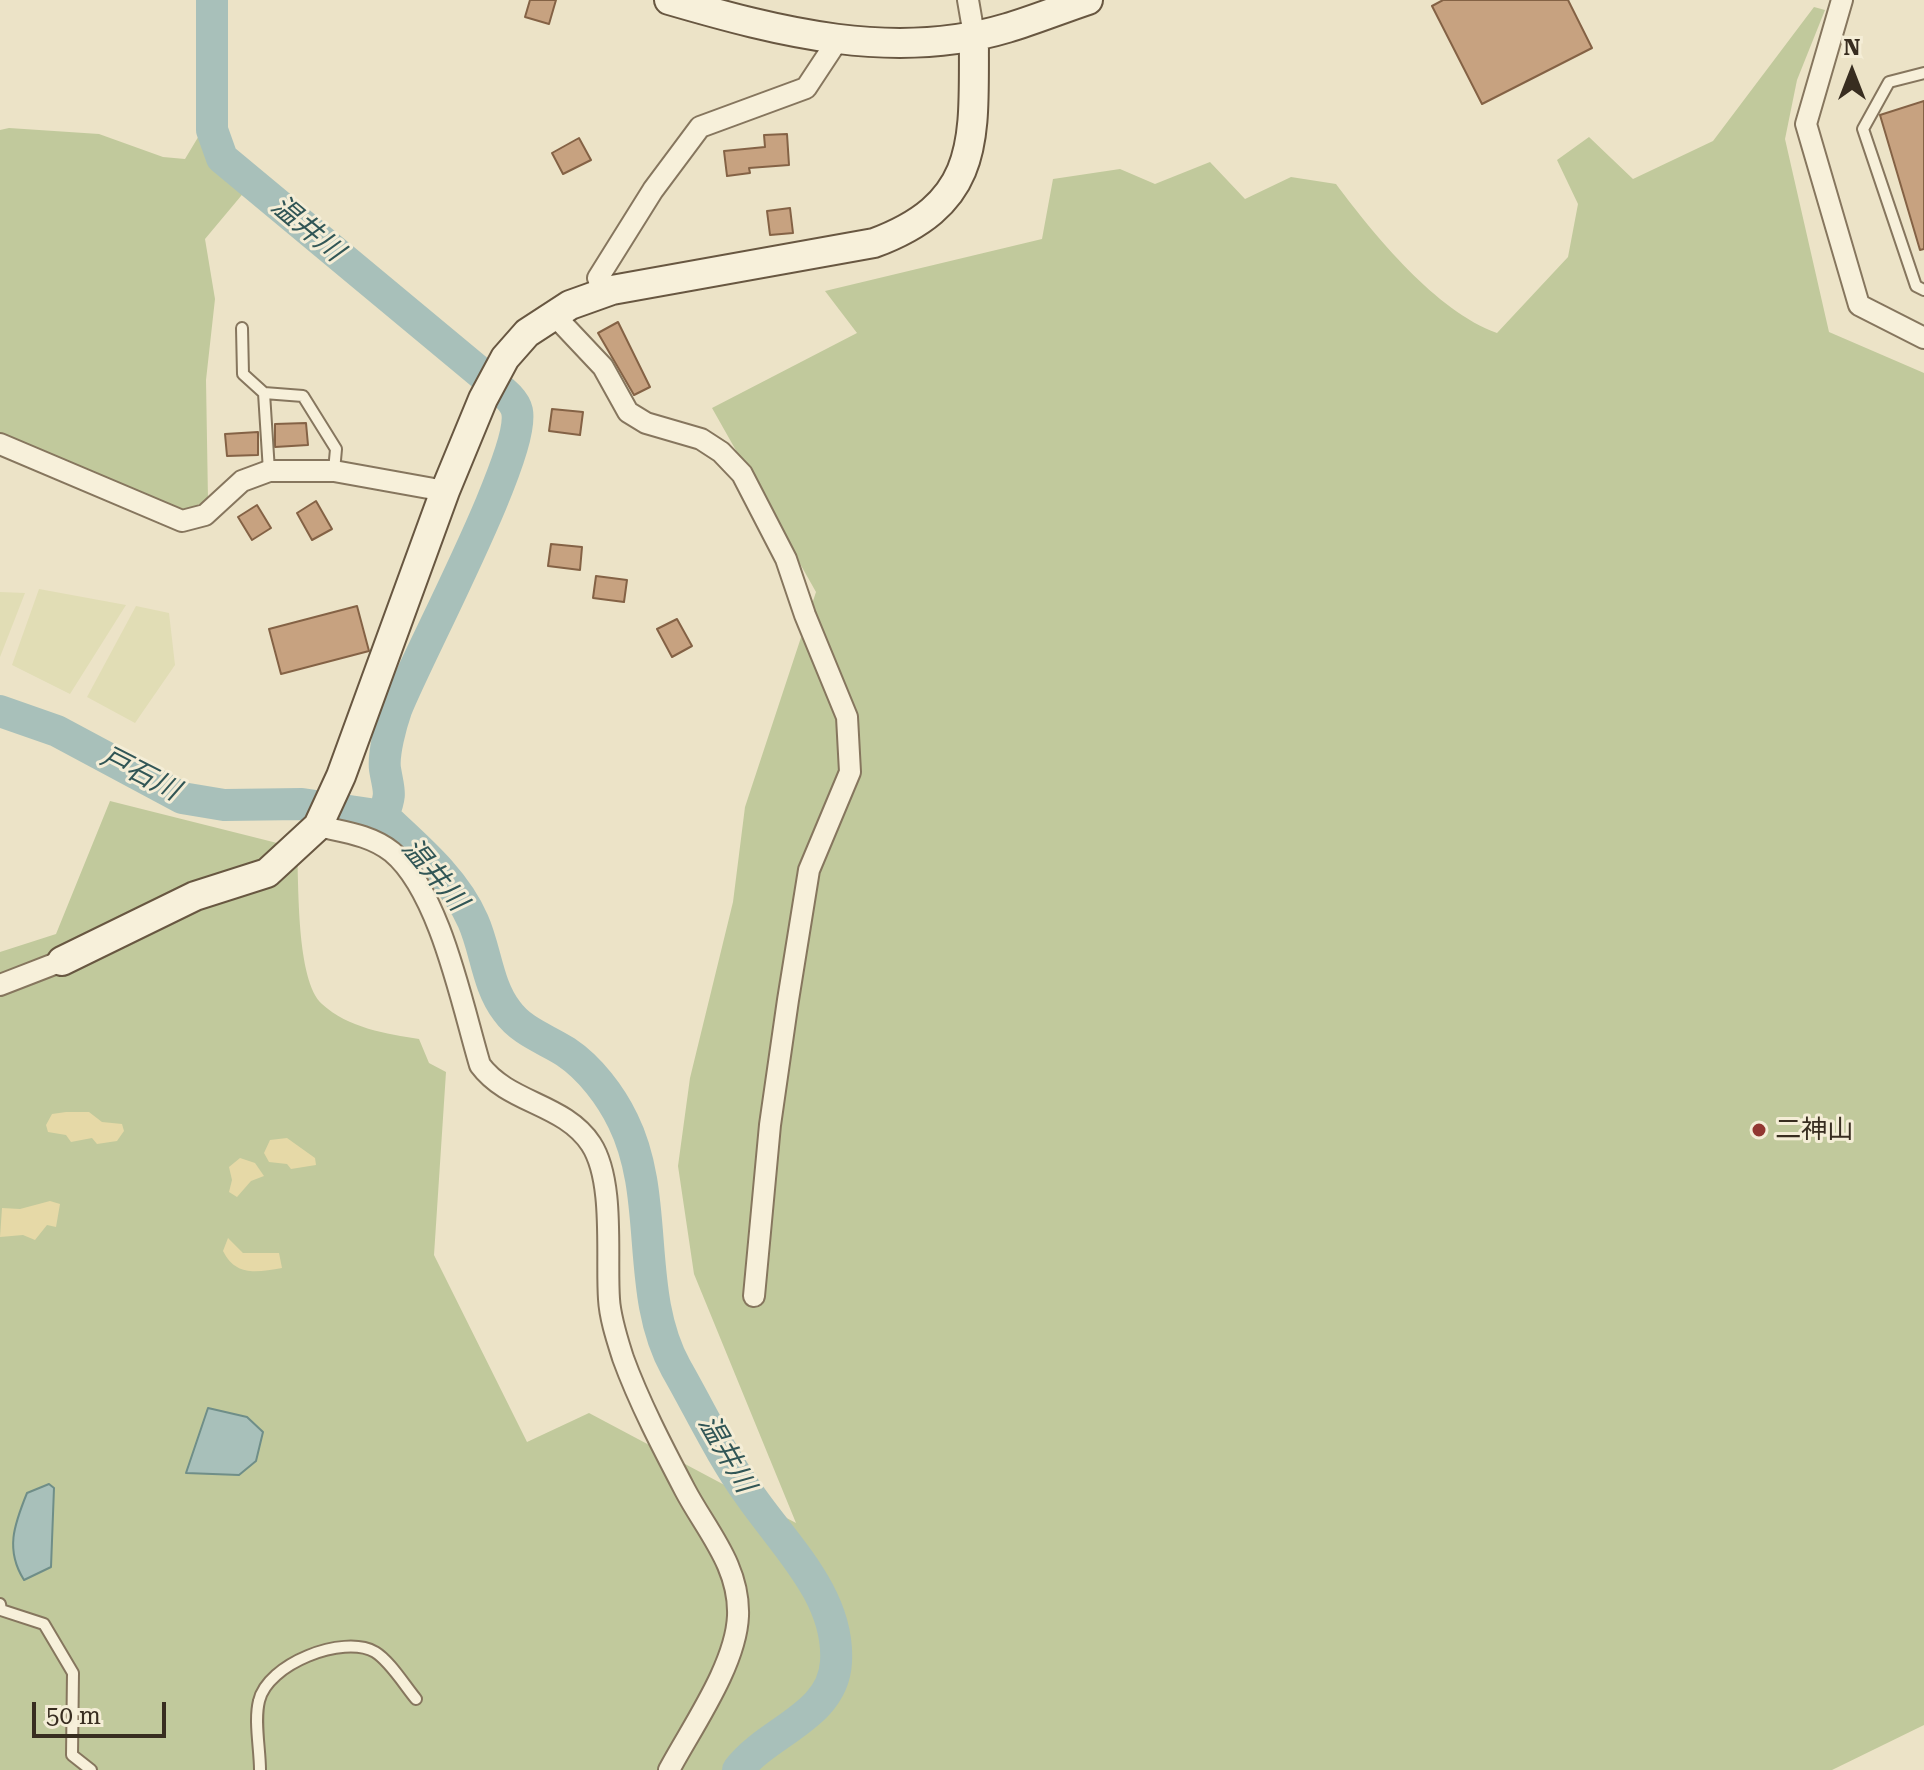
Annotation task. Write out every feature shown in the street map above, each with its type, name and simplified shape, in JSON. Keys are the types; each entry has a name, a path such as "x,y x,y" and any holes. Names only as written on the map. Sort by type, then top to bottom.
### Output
{"street":[{"path":"669,0 837,41 912,44 1005,29 1088,0"},
{"path":"0,985 62,961 195,896 267,873 318,826 337,784 445,491 483,399 502,364 527,333 554,315 603,292 874,243 911,229 932,213 961,178 973,116 974,35 968,0"},
{"path":"1842,0 1806,124 1859,305 1924,338"},
{"path":"603,292 598,278 616,245 671,162 700,127 806,88 837,41"},
{"path":"554,315 603,367 628,412 646,423 701,439 721,452 742,474 786,559 847,717 850,772 809,870 770,1125 754,1296"},
{"path":"0,444 182,521 205,515 242,481 269,471 334,471 445,491"},
{"path":"318,826 365,836 391,851 406,867 429,904 480,1065 491,1080 567,1117 594,1148 605,1193 609,1303 620,1346 685,1491 721,1547 733,1578 738,1616 732,1645 714,1687 669,1770"}],"lane":[{"path":"1924,73 1889,82 1863,129 1916,286 1924,290"},
{"path":"242,328 243,374 264,393 303,396 336,449 334,471"},
{"path":"264,393 269,471"},
{"path":"0,1604 1,1610 44,1624 73,1673 72,1755 91,1770"},
{"path":"260,1770 259,1699 279,1672 319,1651 350,1646 376,1653 416,1699"}],"shaded area":[{"path":"39,589 126,605 70,694 12,665"},
{"path":"0,592 25,593 0,657"},
{"path":"136,606 169,613 175,665 135,723 87,697"}],"green space":[{"path":"1814,7 1825,10 1797,80 1785,139 1829,332 1924,373 1924,1725 1832,1770 0,1770 0,952 56,934 110,801 297,848 300,930 307,975 314,992 322,1004 344,1019 381,1032 419,1039 429,1063 446,1072 434,1255 527,1442 589,1413 796,1523 694,1274 678,1166 690,1078 733,902 745,807 816,592 712,408 857,333 825,291 1042,239 1053,179 1120,169 1155,184 1210,162 1245,199 1291,177 1336,184 1408,270 1452,308 1497,333 1568,257 1578,204 1557,160 1589,137 1633,179 1713,141"},
{"path":"203,129 216,156 246,190 205,239 215,299 206,380 208,500 180,513 0,436 0,130 99,134 163,157 185,159"}],"sand":[{"path":"89,1112 102,1122 122,1124 124,1131 117,1141 97,1144 92,1138 71,1142 66,1135 48,1132 46,1125 52,1114"},
{"path":"287,1138 315,1158 316,1165 291,1169 287,1164 269,1162 264,1153 270,1140"},
{"path":"240,1158 255,1163 264,1176 251,1181 237,1197 229,1192 232,1180 229,1167"},
{"path":"50,1201 60,1204 56,1227 47,1225 35,1240 23,1235 0,1237 2,1208 20,1209"},
{"path":"228,1238 243,1253 279,1253 282,1268 241,1269 223,1251"}],"water":[{"path":"208,1408 247,1417 263,1432 256,1461 239,1475 186,1473"},
{"path":"49,1484 54,1488 51,1567 24,1580 13,1548 15,1527 27,1493"}],"building":[{"path":"530,0 556,0 549,24 525,17"},
{"path":"1443,0 1568,0 1592,48 1482,104 1432,6"},
{"path":"1924,101 1924,249 1920,250 1880,115"},
{"path":"787,134 789,165 749,168 750,173 727,176 724,151 765,147 764,135"},
{"path":"579,138 591,160 563,174 552,153"},
{"path":"790,208 793,233 770,235 767,211"},
{"path":"618,322 650,387 634,395 598,333"},
{"path":"552,409 583,412 580,435 549,431"},
{"path":"306,423 308,445 275,447 275,424"},
{"path":"258,432 258,455 227,456 225,434"},
{"path":"316,501 332,529 312,540 297,513"},
{"path":"257,505 271,528 252,540 238,517"},
{"path":"551,544 582,547 580,570 548,566"},
{"path":"596,576 627,580 624,602 593,598"},
{"path":"357,606 369,651 281,674 269,629"},
{"path":"677,619 692,646 672,657 657,629"}],"waterway":[{"name":"温井川","path":"212,0 212,130 222,158 501,390 517,411 515,434 505,468 394,716 385,755 389,792 383,816"},
{"name":"戸石川","path":"0,711 57,731 182,798 224,805 302,804 383,816"},
{"name":"温井川","path":"383,816 434,864 456,891 473,921 495,990 507,1011 527,1030 566,1052 583,1066 606,1092 618,1112 634,1151 641,1181 655,1308 663,1339 729,1464 807,1572 829,1615 835,1638 836,1662 824,1697 797,1722 750,1756 738,1770"}],"place":[{"name":"二神山","path":"1759,1130"}]}
